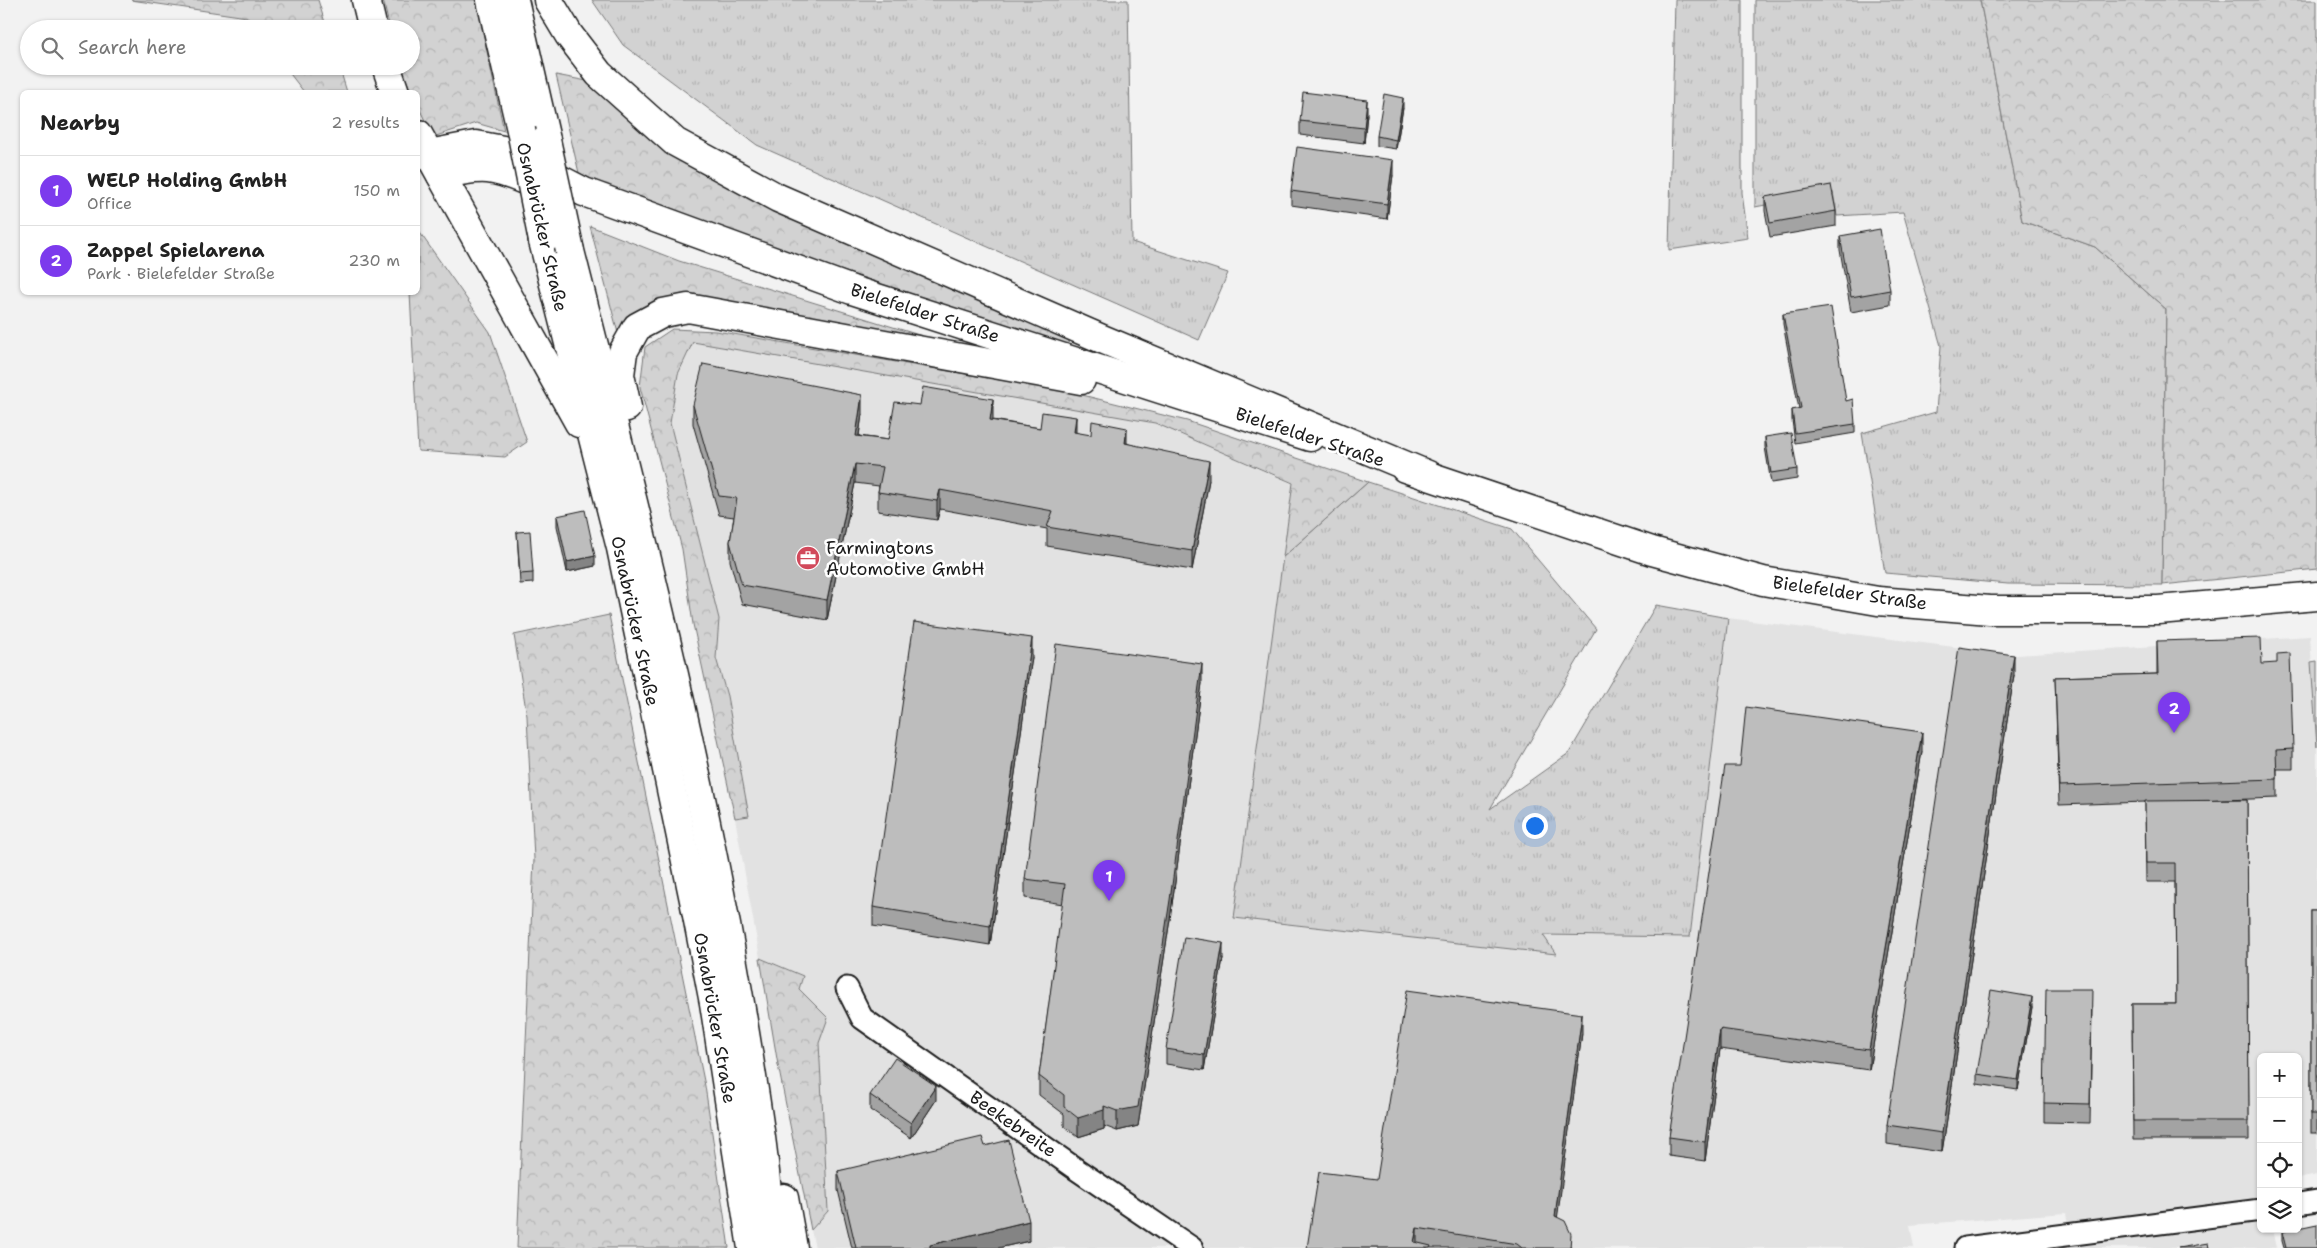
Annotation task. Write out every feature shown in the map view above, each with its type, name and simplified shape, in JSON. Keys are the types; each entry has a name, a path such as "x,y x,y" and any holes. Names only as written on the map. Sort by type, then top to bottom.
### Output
{"main road":[{"path":"366,0 371,20"},
{"name":"Osnabrücker Straße","path":"491,0 521,130 543,241 621,548 714,1004 752,1248"},
{"name":"Osnabrücker Straße","path":"514,0 570,251 628,478 702,801 741,1004 760,1134 772,1248"},
{"path":"548,0 569,35 599,74 675,142 787,202 1111,342 1428,475"},
{"path":"389,75 394,90"},
{"name":"Bielefelder Straße","path":"429,155 476,145 503,150 584,192 852,290 1428,475 1652,551 1763,581 1878,601 1990,610 2158,610 2317,596"},
{"path":"429,155 506,289 598,457"},
{"name":"Bielefelder Straße","path":"429,155 464,170 483,168 501,170 583,208 1081,380 1428,475"},
{"path":"628,478 633,434 620,375 622,352 637,327 662,313 688,308 1081,380"},
{"path":"741,1004 782,1183 793,1248"}],"street":[{"name":"Beekebreite","path":"847,988 862,1018 1192,1248"},
{"path":"2302,1203 2317,1200"},
{"path":"1965,1248 2257,1211"}],"shaded area":[{"path":"693,342 1155,423 1293,484 1234,918 1556,953 1542,935 1690,937 1728,618 2017,655 2310,636 2317,747 2317,1175 2302,1178 2302,1053 2257,1053 2257,1233 2273,1233 2276,1248 2071,1248 2066,1213 1910,1225 1914,1248 815,1248 811,1230 828,1210 819,1042 828,1018 799,989 803,976 760,958 735,818 748,816 727,696 716,658 719,619 670,423 678,374"}],"green space":[{"path":"131,0 318,0 324,20 249,20 247,17"},
{"path":"383,0 476,0 504,131 476,123 433,137 420,110 420,90 410,90 404,75 420,75 420,20 388,20"},
{"path":"592,0 1128,0 1132,242 1228,273 1199,340 757,145 623,45"},
{"path":"1675,0 1742,0 1742,193 1748,238 1669,250"},
{"path":"1755,0 1980,0 2022,221 2095,247 2166,309 2162,585 2008,584 1885,573 1862,433 1936,412 1941,346 1903,212 1837,216 1833,192 1755,207"},
{"path":"1980,0 2317,0 2317,569 2162,585 2166,309 2095,247 2022,221"},
{"path":"291,75 342,75 346,90 302,90"},
{"path":"556,75 587,81 668,153 1071,334 1067,347 640,202 579,173"},
{"path":"590,226 679,261 958,347 702,301 619,337"},
{"path":"420,233 490,332 527,442 505,457 418,451 410,295 420,295"},
{"path":"672,329 716,331 1070,392 1187,421 1368,482 1283,557 1293,483 1155,423 693,342 678,374 670,423 719,619 716,658 727,696 749,816 735,818 693,624 682,549 640,387 645,347"},
{"path":"1368,482 1512,529 1596,629 1490,809 1569,753 1656,605 1728,618 1690,937 1543,935 1556,954 1234,918 1283,557"},
{"path":"609,615 705,1086 729,1248 517,1248 534,859 527,716 514,635"},
{"path":"2317,661 2317,747 2311,662"},
{"path":"760,958 803,976 799,989 828,1018 819,1043 828,1211 811,1230 778,1065"}],"building":[{"path":"1303,92 1367,100 1364,128 1300,121"},
{"path":"1384,94 1403,98 1396,140 1377,136"},
{"path":"1297,147 1393,160 1387,204 1291,191"},
{"path":"1831,185 1836,211 1770,223 1765,197"},
{"path":"1880,229 1890,290 1851,297 1840,236"},
{"path":"1831,307 1846,401 1853,399 1855,424 1795,433 1792,410 1801,408 1783,314"},
{"path":"703,364 862,395 856,436 888,440 895,402 920,405 923,387 993,399 990,420 1040,428 1042,412 1076,417 1074,432 1091,435 1092,421 1127,428 1125,443 1209,461 1192,551 1047,527 1053,511 940,490 937,501 878,492 883,467 855,464 827,600 742,585 730,542 737,498 719,496 693,405"},
{"path":"1791,433 1797,469 1771,473 1765,437"},
{"path":"585,510 595,556 567,562 557,516"},
{"path":"530,531 533,573 520,574 517,532"},
{"path":"914,622 1032,638 990,926 873,907"},
{"path":"2261,638 2262,664 2277,663 2277,654 2290,653 2293,749 2276,750 2277,779 2059,786 2055,677 2158,674 2157,641"},
{"path":"1056,644 1202,664 1170,900 1138,1107 1117,1111 1104,1106 1104,1110 1078,1118 1064,1107 1064,1095 1039,1076 1065,884 1025,879"},
{"path":"1959,647 2014,655 1942,1133 1887,1125"},
{"path":"1746,707 1922,732 1869,1050 1720,1029 1705,1142 1669,1137 1725,766 1740,766"},
{"path":"2247,800 2249,1121 2133,1121 2132,1004 2176,1004 2175,863 2146,863 2145,801"},
{"path":"2311,911 2317,911 2317,1114 2311,1114"},
{"path":"1184,937 1223,943 1204,1055 1166,1049"},
{"path":"2046,989 2092,989 2090,1104 2044,1103"},
{"path":"1407,990 1582,1014 1555,1216 1565,1221 1571,1234 1570,1248 1522,1248 1517,1244 1417,1228 1414,1242 1431,1246 1430,1248 1307,1248 1319,1172 1377,1179"},
{"path":"1991,990 2032,997 2018,1080 1977,1074"},
{"path":"895,1058 936,1086 911,1123 870,1095"},
{"path":"982,1137 985,1146 1009,1140 1029,1221 930,1245 930,1248 856,1248 838,1171"},
{"path":"2317,1224 2317,1248 2286,1248 2282,1233 2302,1233 2302,1227"},
{"path":"2208,1243 2209,1248 2178,1248"}],"place":[{"name":"Farmingtons Automotive GmbH","path":"808,558"},
{"name":"Zappel Spielarena","path":"2174,733"},
{"name":"WELP Holding GmbH","path":"1109,901"}]}
